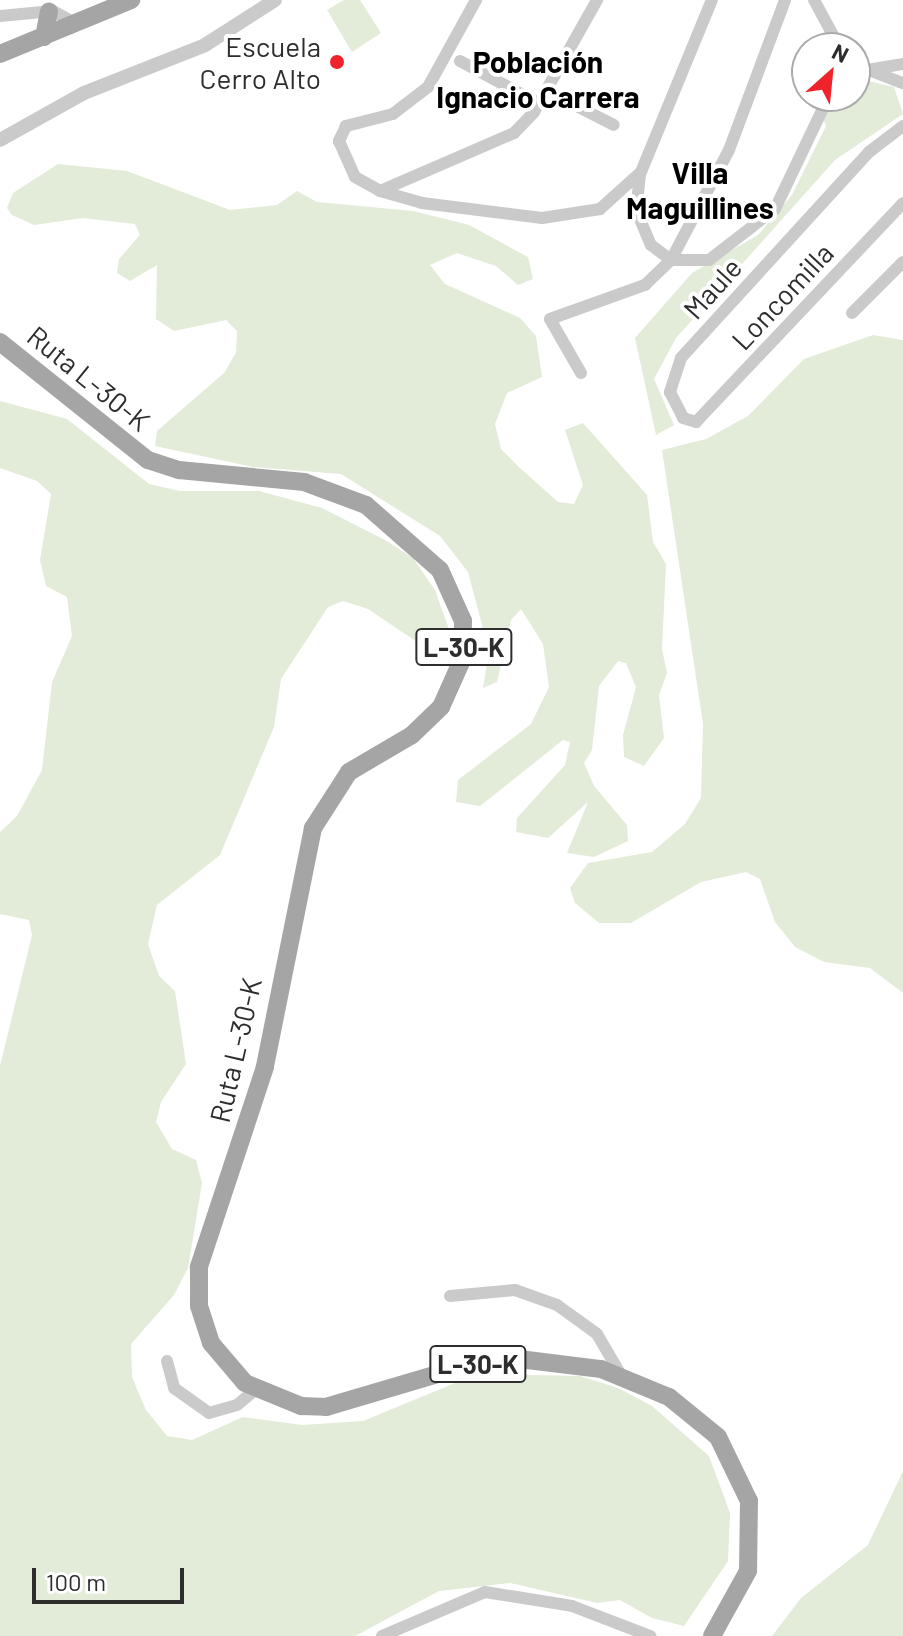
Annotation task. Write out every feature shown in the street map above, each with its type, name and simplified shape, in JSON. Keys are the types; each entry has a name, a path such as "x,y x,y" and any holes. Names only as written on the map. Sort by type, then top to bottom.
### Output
{"main road":[{"path":"0,54 131,0"},
{"path":"44,37 49,11"},
{"name":"Ruta L-30-K","path":"0,342 148,460 179,470 304,482 366,505 440,570 460,610 462,660 448,697 412,735 349,772 324,804 310,841 265,1067 197,1280 211,1343 255,1390 289,1404 326,1407 458,1368 519,1359 621,1375 698,1416 727,1448 746,1487 751,1557 738,1598 712,1636"}],"street":[{"path":"0,140 84,93 192,51 275,0"},
{"path":"476,0 444,65 421,95 393,114 340,133 355,177 380,191 497,216 572,216 607,205 641,172"},
{"path":"380,191 507,139 538,103 597,0"},
{"path":"712,0 641,172 638,219 651,245 671,260 709,260 768,217 787,191 822,112"},
{"path":"581,373 550,319 645,285 671,260 729,150 785,0"},
{"path":"814,0 831,32"},
{"path":"0,16 49,11 75,23"},
{"path":"460,61 538,103"},
{"path":"871,69 903,64"},
{"path":"871,74 903,83"},
{"path":"545,90 614,125"},
{"name":"Maule","path":"696,422 676,411 670,392 681,358 869,152 903,126"},
{"name":"Loncomilla","path":"696,422 903,203"},
{"path":"852,313 903,262"},
{"path":"450,1296 515,1290 557,1305 597,1334 621,1375"},
{"path":"167,1361 174,1388 209,1413 237,1405 255,1390"},
{"path":"382,1636 485,1592 572,1606 650,1636"}],"green space":[{"path":"344,0 360,0 381,33 352,52 327,10"},
{"path":"871,82 894,87 903,114 835,160 676,338 654,379 674,425 656,435 635,338 692,273 758,235 792,195 826,126 823,118 826,112 871,112"},
{"path":"58,164 127,171 230,210 277,205 297,191 317,202 413,211 469,225 528,257 533,279 518,285 496,266 457,253 430,265 445,284 520,318 536,336 542,377 507,393 495,424 501,449 558,502 574,504 583,485 565,430 583,423 647,495 653,542 666,564 662,649 667,673 659,695 664,738 644,766 624,757 623,735 636,687 626,663 618,661 599,686 592,750 584,763 594,786 627,825 628,841 594,857 567,853 588,802 548,838 516,832 517,818 565,765 570,742 563,740 480,806 456,802 458,780 531,724 549,687 543,644 521,609 511,620 497,682 483,688 489,651 468,572 440,536 341,474 253,467 155,446 157,431 224,373 236,353 237,331 226,320 174,331 156,319 157,265 130,281 117,273 119,259 140,235 135,224 83,218 34,225 12,215 7,208 13,193"},
{"path":"873,335 903,340 903,993 870,968 824,962 795,947 775,922 760,879 746,872 701,882 631,923 599,923 575,903 570,888 588,863 652,852 685,824 701,798 703,724 662,450 706,439 748,416 804,359"},
{"path":"0,401 67,419 149,484 180,491 259,491 322,508 385,540 413,558 435,590 450,632 450,647 426,648 368,609 343,601 328,607 281,679 274,727 220,855 157,905 148,944 159,976 175,991 186,1064 161,1102 156,1122 172,1149 196,1160 202,1183 188,1268 174,1295 131,1344 132,1377 146,1410 167,1436 192,1440 243,1417 302,1425 363,1421 477,1374 580,1376 618,1388 652,1406 709,1456 730,1513 728,1561 684,1626 652,1618 620,1600 597,1603 510,1583 439,1591 355,1636 0,1636 0,1066 32,935 29,920 0,914 0,832 17,816 42,770 52,682 72,636 67,597 46,586 40,560 51,494 37,481 0,468"},
{"path":"903,1471 903,1636 772,1636 801,1598 868,1545"}],"place":[{"name":"Escuela Cerro Alto","path":"337,62"}],"district":[{"name":"Población Ignacio Carrera","path":"538,78"},
{"name":"Villa Maguillines","path":"700,189"}]}
